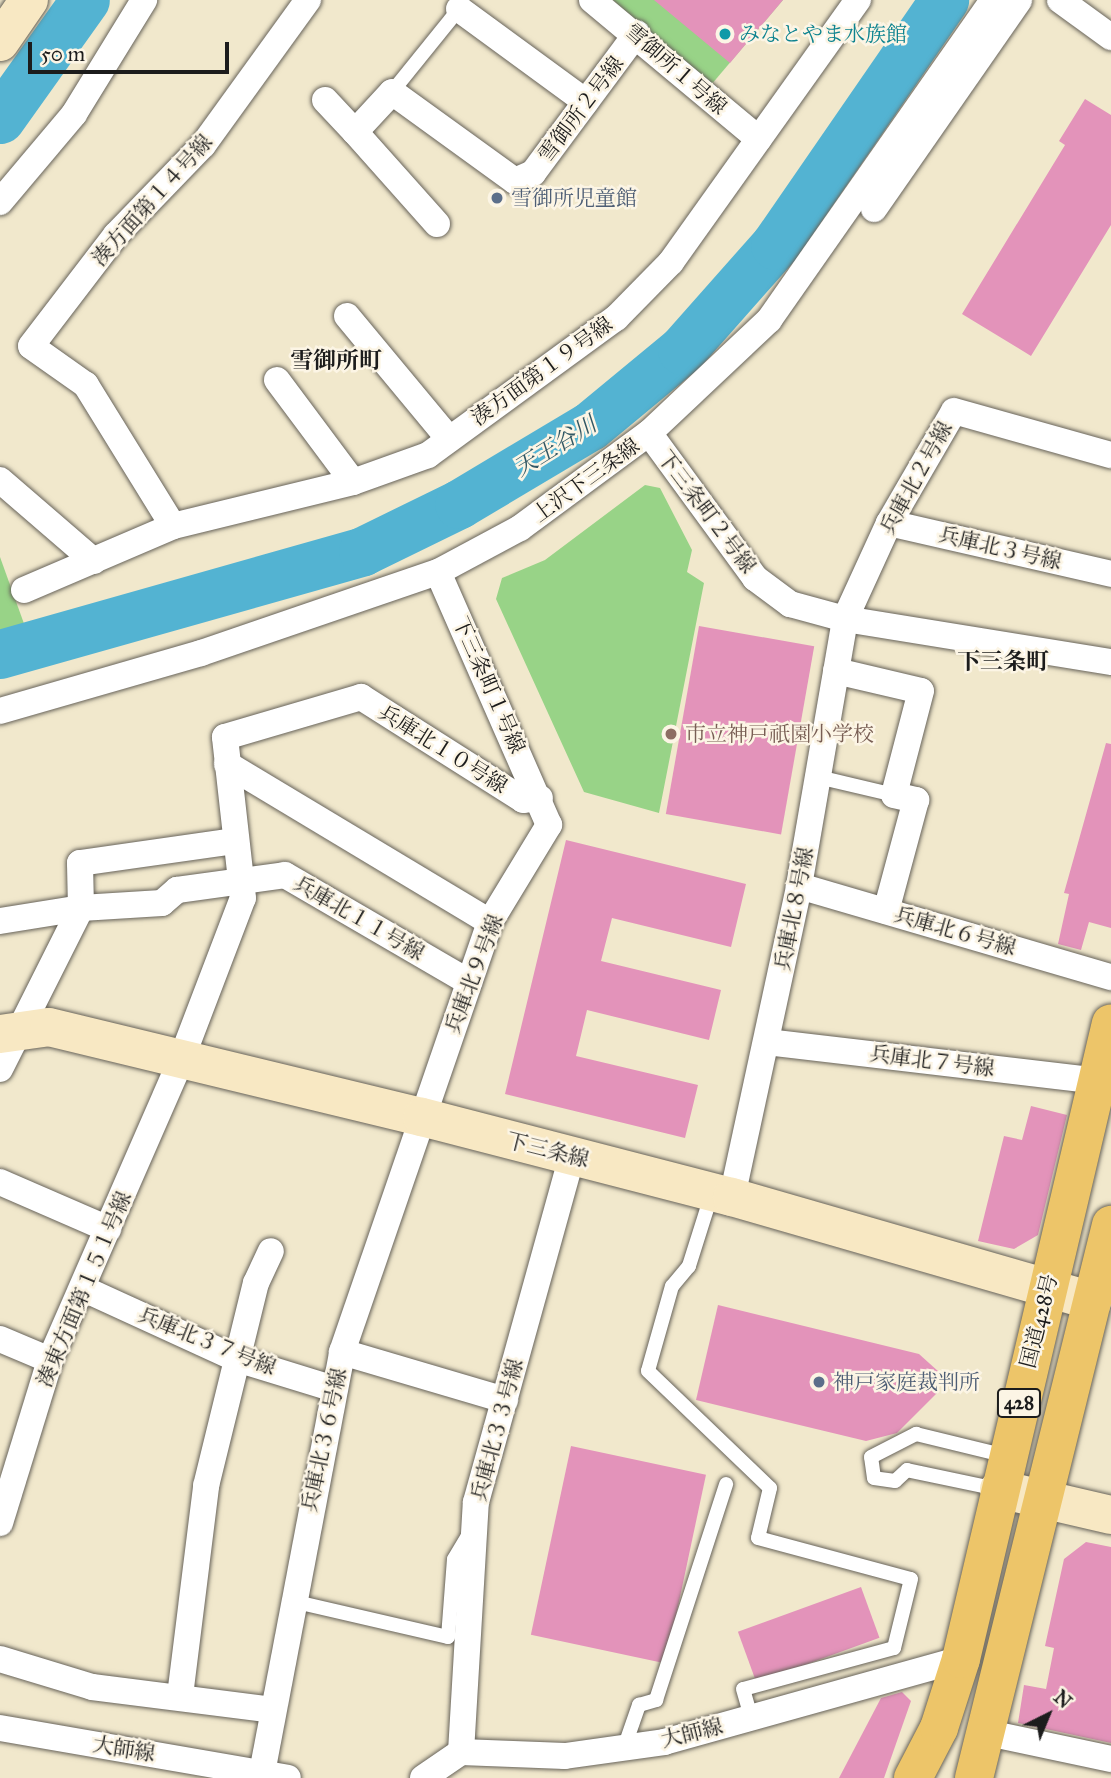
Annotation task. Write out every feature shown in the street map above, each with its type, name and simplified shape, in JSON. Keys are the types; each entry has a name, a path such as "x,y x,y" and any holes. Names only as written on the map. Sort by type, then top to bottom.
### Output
{"highway":[{"name":"国道428号","path":"914,1778 939,1728 961,1659 1111,1023"},
{"name":"428","path":"974,1778 988,1733 1111,1225"}],"street":[{"path":"0,42 29,0"},
{"path":"0,202 74,114 144,0"},
{"name":"湊方面第１４号線","path":"173,526 86,385 31,346 116,235 203,145 308,0"},
{"name":"雪御所１号線","path":"592,0 636,33 690,87 759,139"},
{"name":"湊方面第１９号線","path":"23,590 173,526 353,482 428,455 616,318 671,262 858,0"},
{"name":"上沢下三条線","path":"0,711 201,653 438,572 520,528 649,433 769,320 993,0"},
{"path":"874,209 1019,0"},
{"path":"1059,0 1111,37"},
{"path":"462,5 586,102"},
{"name":"雪御所２号線","path":"392,92 515,181 533,173 636,33"},
{"path":"355,132 392,92"},
{"path":"325,100 437,224"},
{"path":"347,316 449,439"},
{"path":"277,380 353,482"},
{"name":"兵庫北２号線","path":"845,619 889,523 954,411 1111,455"},
{"name":"下三条町２号線","path":"649,433 755,578 790,604 845,619 1111,662"},
{"path":"0,480 94,561"},
{"name":"兵庫北３号線","path":"889,523 1111,574"},
{"name":"下三条町１号線","path":"438,572 540,798"},
{"name":"兵庫北８号線","path":"722,1194 767,1041 799,886 845,619"},
{"path":"836,671 921,691 894,795 916,800 886,911"},
{"name":"兵庫北１０号線","path":"181,1060 243,898 225,737 361,697 523,800 540,798"},
{"path":"227,764 490,922"},
{"name":"兵庫北９号線","path":"422,1117 490,922 549,825 540,798"},
{"path":"0,1069 10,1033 81,908 80,863 236,841"},
{"name":"兵庫北１１号線","path":"0,921 81,908 162,902 177,890 285,875 469,982"},
{"name":"兵庫北６号線","path":"799,886 1111,977"},
{"name":"下三条線","path":"10,1033 49,1027 422,1117 722,1194 1092,1301"},
{"name":"兵庫北７号線","path":"767,1041 1097,1081"},
{"name":"湊東方面第１５１号線","path":"0,1523 50,1360 84,1289 181,1060"},
{"name":"兵庫北３６号線","path":"261,1775 331,1388 422,1117"},
{"name":"兵庫北３３号線","path":"461,1752 475,1524 505,1400 572,1157"},
{"path":"0,1182 108,1229"},
{"path":"180,1696 206,1486 256,1283 271,1251"},
{"name":"兵庫北３７号線","path":"84,1289 237,1359 331,1388"},
{"path":"0,1339 50,1360"},
{"path":"342,1352 505,1400"},
{"path":"1003,1473 1044,1500 1111,1515"},
{"path":"0,1659 92,1687 180,1696 273,1710"},
{"name":"大師線","path":"461,1752 565,1756 624,1748 751,1717 961,1659"},
{"name":"大師線","path":"0,1728 288,1778"},
{"path":"988,1733 1098,1764"},
{"path":"423,1778 461,1752"}],"lane":[{"path":"392,92 462,5"},
{"path":"818,776 894,795"},
{"path":"722,1194 689,1266 672,1286 648,1371 770,1488 758,1538 911,1579 894,1648 743,1689 751,1717"},
{"path":"916,1434 1003,1473 906,1470 895,1481 874,1478 871,1457 916,1434"},
{"path":"624,1748 639,1705 656,1700 726,1484"},
{"path":"292,1601 448,1637 454,1559 475,1524"}],"green space":[{"path":"613,0 783,0 711,85"},
{"path":"645,485 660,488 692,550 687,572 704,583 659,813 584,792 496,599 502,578 545,560"},
{"path":"0,557 27,632 0,640"}],"building":[{"name":"みなとやま水族館","path":"654,0 783,0 730,63"},
{"path":"1085,99 1111,115 1111,225 1031,356 962,314 1065,145 1059,141"},
{"path":"699,626 814,646 781,834 666,814"},
{"path":"1106,743 1111,744 1111,928 1089,922 1081,950 1058,944 1069,894 1064,893"},
{"path":"566,840 746,884 731,947 612,918 601,961 721,990 709,1040 587,1010 576,1056 698,1085 685,1138 505,1094"},
{"path":"1031,1106 1067,1115 1038,1235 1014,1249 978,1241 1004,1136 1022,1140"},
{"name":"神戸家庭裁判所","path":"718,1305 919,1354 939,1372 937,1393 897,1433 866,1441 696,1400"},
{"path":"571,1446 706,1475 666,1663 531,1635"},
{"path":"1086,1542 1111,1547 1111,1743 1018,1723 1024,1685 1046,1689 1054,1648 1045,1646 1064,1559"},
{"path":"861,1587 879,1638 756,1683 738,1632"},
{"path":"902,1692 911,1701 884,1778 839,1778 881,1698"}],"waterway":[{"path":"0,119 85,0"},
{"name":"天王谷川","path":"0,654 363,551 459,504 590,426 682,350 775,245 944,0"}],"place":[{"name":"みなとやま水族館","path":"725,34"},
{"name":"雪御所児童館","path":"497,198"},
{"name":"市立神戸祇園小学校","path":"671,734"},
{"name":"神戸家庭裁判所","path":"819,1382"}],"district":[{"name":"雪御所町","path":"336,360"},
{"name":"下三条町","path":"1003,661"}]}
